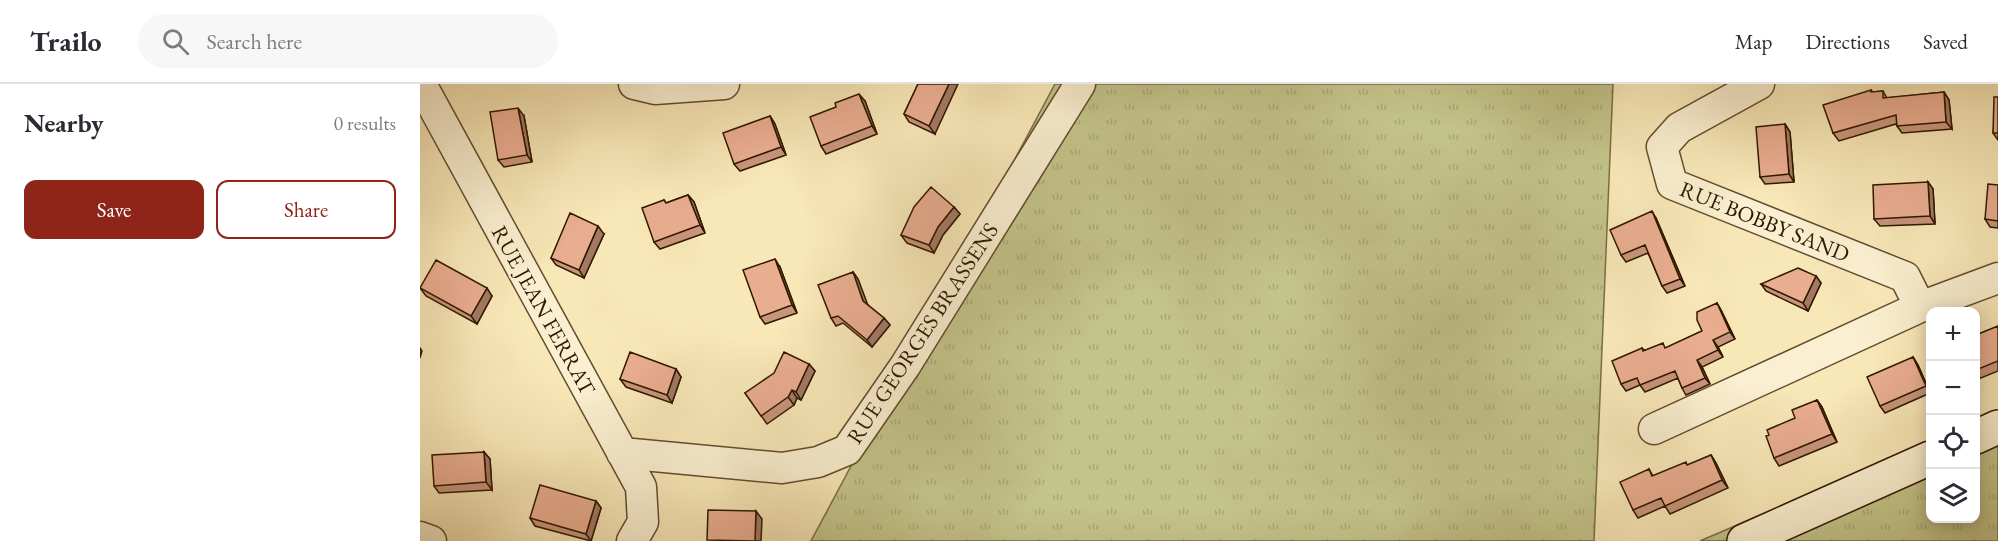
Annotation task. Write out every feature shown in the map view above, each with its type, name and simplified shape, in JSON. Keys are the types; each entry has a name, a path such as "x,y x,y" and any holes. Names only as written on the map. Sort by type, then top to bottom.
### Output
{"street":[{"name":"RUE JEAN FERRAT","path":"421,84 640,487 643,522 632,541"},
{"path":"634,84 655,89 722,84"},
{"name":"RUE GEORGES BRASSENS","path":"622,453 782,468 818,462 847,450 904,366 1080,84"},
{"name":"RUE BOBBY SAND","path":"1759,84 1679,128 1662,147 1672,184 1905,277 1920,307"},
{"path":"1654,429 1920,307 1998,278"},
{"path":"1980,435 1998,427"},
{"path":"1744,541 1926,460"},
{"path":"420,537 431,541"}],"green space":[{"path":"1055,84 1613,84 1594,541 811,541"},
{"path":"1998,413 1998,541 1700,541 1926,444 1926,523 1980,523 1980,421"}],"building":[{"path":"918,84 949,84 929,126 904,114"},
{"path":"1871,90 1871,92 1883,91 1883,98 1944,92 1946,122 1897,126 1896,115 1833,133 1823,105"},
{"path":"859,94 872,126 821,146 810,117 836,107 835,103"},
{"path":"1994,97 1998,97 1998,133 1993,133"},
{"path":"518,108 527,155 498,160 490,112"},
{"path":"770,116 781,147 734,164 723,133"},
{"path":"1785,124 1789,174 1760,177 1756,127"},
{"path":"1928,182 1930,216 1874,219 1873,185"},
{"path":"1988,184 1998,185 1998,221 1985,219"},
{"path":"931,187 954,207 938,227 929,245 901,235 914,207"},
{"path":"688,195 700,225 654,242 642,208"},
{"path":"1652,211 1680,279 1662,286 1645,245 1621,255 1610,230"},
{"path":"570,213 598,226 579,270 551,258"},
{"path":"775,259 792,305 760,317 743,270"},
{"path":"436,260 487,288 471,316 420,288"},
{"path":"1798,268 1816,276 1803,303 1761,284"},
{"path":"853,272 863,301 884,318 867,340 838,316 831,318 818,285"},
{"path":"1717,303 1730,332 1713,340 1718,350 1697,360 1705,378 1682,388 1675,371 1640,385 1637,378 1621,384 1612,361 1642,348 1643,351 1663,343 1665,348 1702,331 1697,320 1697,312"},
{"path":"1998,326 1998,361 1980,368 1980,361 1980,333"},
{"path":"630,352 676,369 667,395 620,379"},
{"path":"784,352 809,364 796,392 792,390 788,397 761,416 745,393 774,373"},
{"path":"1913,357 1926,386 1880,406 1867,377"},
{"path":"1817,400 1832,434 1774,458 1766,436 1769,435 1767,430 1795,418 1792,410"},
{"path":"484,452 486,482 434,486 432,455"},
{"path":"1711,455 1722,480 1665,506 1661,498 1633,510 1620,482 1649,469 1652,476"},
{"path":"540,485 596,501 586,534 530,518"},
{"path":"708,510 756,511 755,541 707,540"}]}
